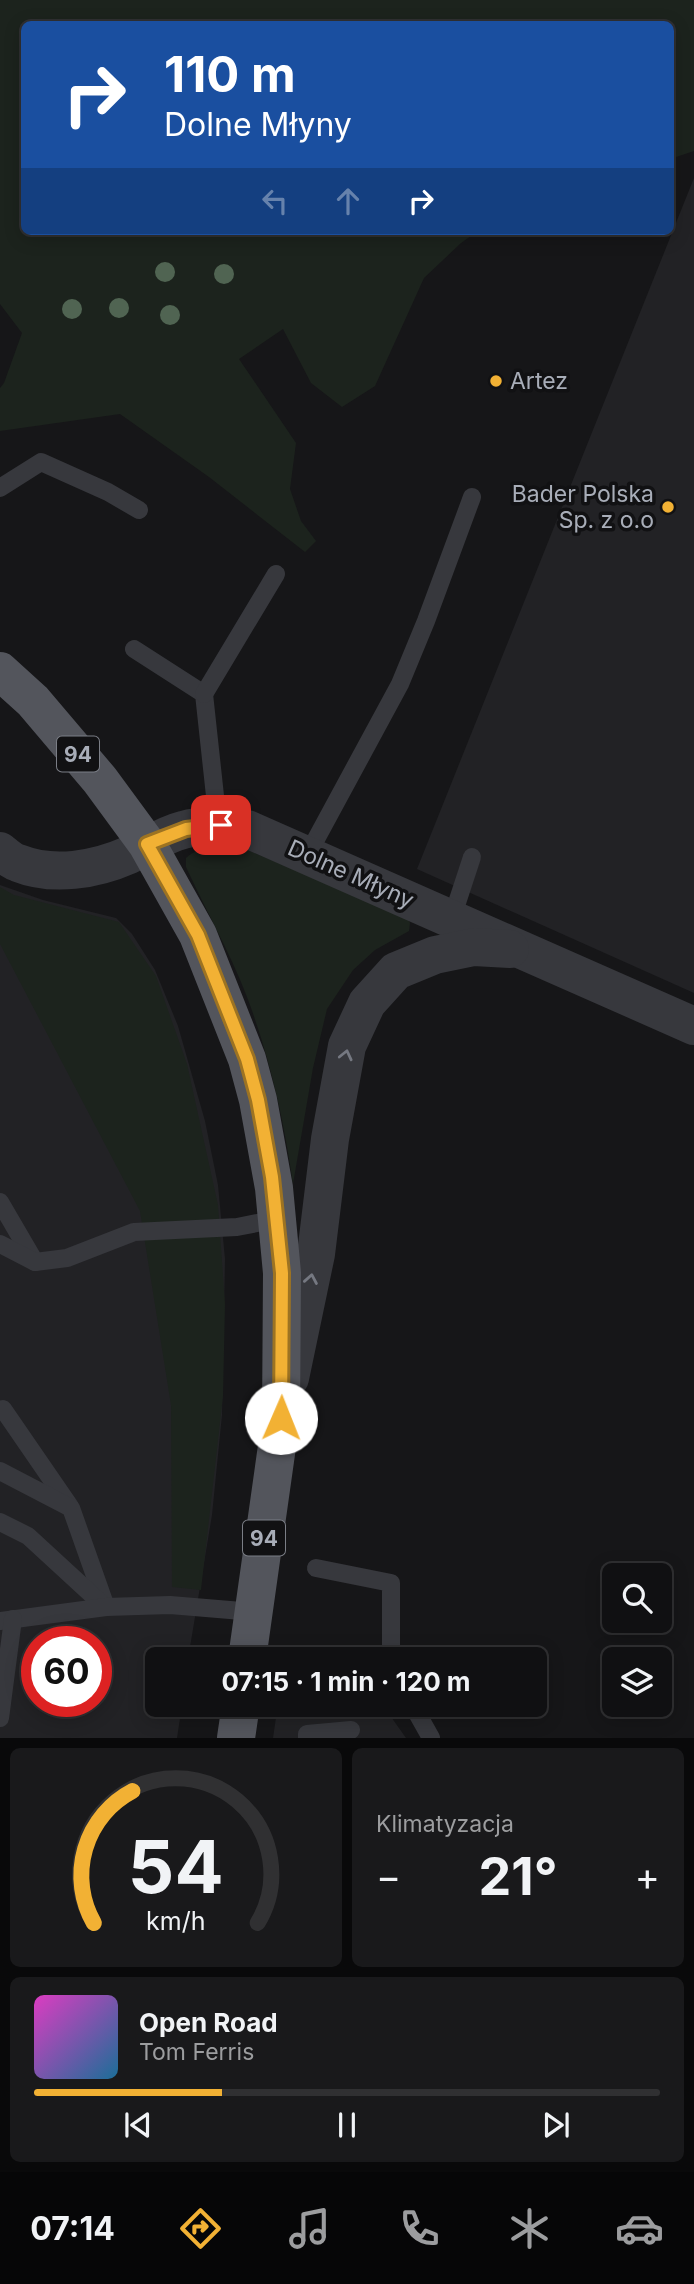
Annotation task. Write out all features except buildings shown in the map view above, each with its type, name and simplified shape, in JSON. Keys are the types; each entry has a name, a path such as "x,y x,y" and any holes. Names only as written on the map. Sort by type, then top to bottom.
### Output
{"main road":[{"name":"94","path":"0,671 33,701 100,780 147,844 198,935 247,1059 258,1100 278,1219 282,1273 281,1418 249,1647"},
{"path":"236,1738 239,1717"}],"street":[{"name":"Dolne Młyny","path":"0,851 16,863 47,870 68,871 92,867 129,855 147,844 186,829 221,825 247,829 694,1026"},
{"path":"281,1418 316,1254 330,1139 347,1046 367,1003 396,971 435,955 474,947 518,949"}],"lane":[{"path":"0,488 41,462 108,492 139,510"},
{"path":"308,854 400,684 472,497"},
{"path":"221,825 216,806 204,694 276,574"},
{"path":"134,649 204,694"},
{"path":"452,918 472,857"},
{"path":"0,1202 35,1262"},
{"path":"0,1244 35,1262 67,1258 134,1232 237,1227 278,1219"},
{"path":"4,1409 71,1508 106,1607"},
{"path":"0,1471 71,1508"},
{"path":"0,1522 28,1536 106,1607"},
{"path":"316,1568 391,1583 391,1647"},
{"path":"0,1718 6,1620 106,1607 170,1605 254,1612"},
{"path":"419,1717 431,1738"},
{"path":"307,1738 307,1734 351,1730"}],"shaded area":[{"path":"0,0 694,0 694,151 674,158 674,21 21,21 21,235 472,235 424,278 375,386 342,407 311,383 283,329 239,359 296,443 290,489 301,521 316,541 305,552 209,477 120,414 0,431 0,388 22,333 0,304"},
{"path":"694,178 694,993 417,869 671,235 674,235 674,228"},
{"path":"238,846 407,917 410,923 409,931 375,950 353,970 327,1009 313,1068 293,1184 275,1089 263,1043 233,964 186,867 186,858 198,851"},
{"path":"0,885 43,900 116,918 132,934 155,970 178,1026 205,1121 218,1185 225,1259 222,1415 212,1515 190,1647 145,1647 145,1717 180,1717 177,1738 0,1738"},
{"path":"0,887 14,895 119,922 156,976 187,1064 218,1205 225,1304 223,1396 201,1590 172,1587 171,1405 140,1211 0,944"},
{"path":"276,1717 391,1717 406,1738 273,1738"}],"place":[{"name":"Artez","path":"496,381"},
{"name":"Bader Polska Sp. z o.o","path":"668,507"}],"route":[{"path":"221,825 186,829 147,844 198,935 247,1059 258,1100 278,1219 282,1273 281,1418"}]}
